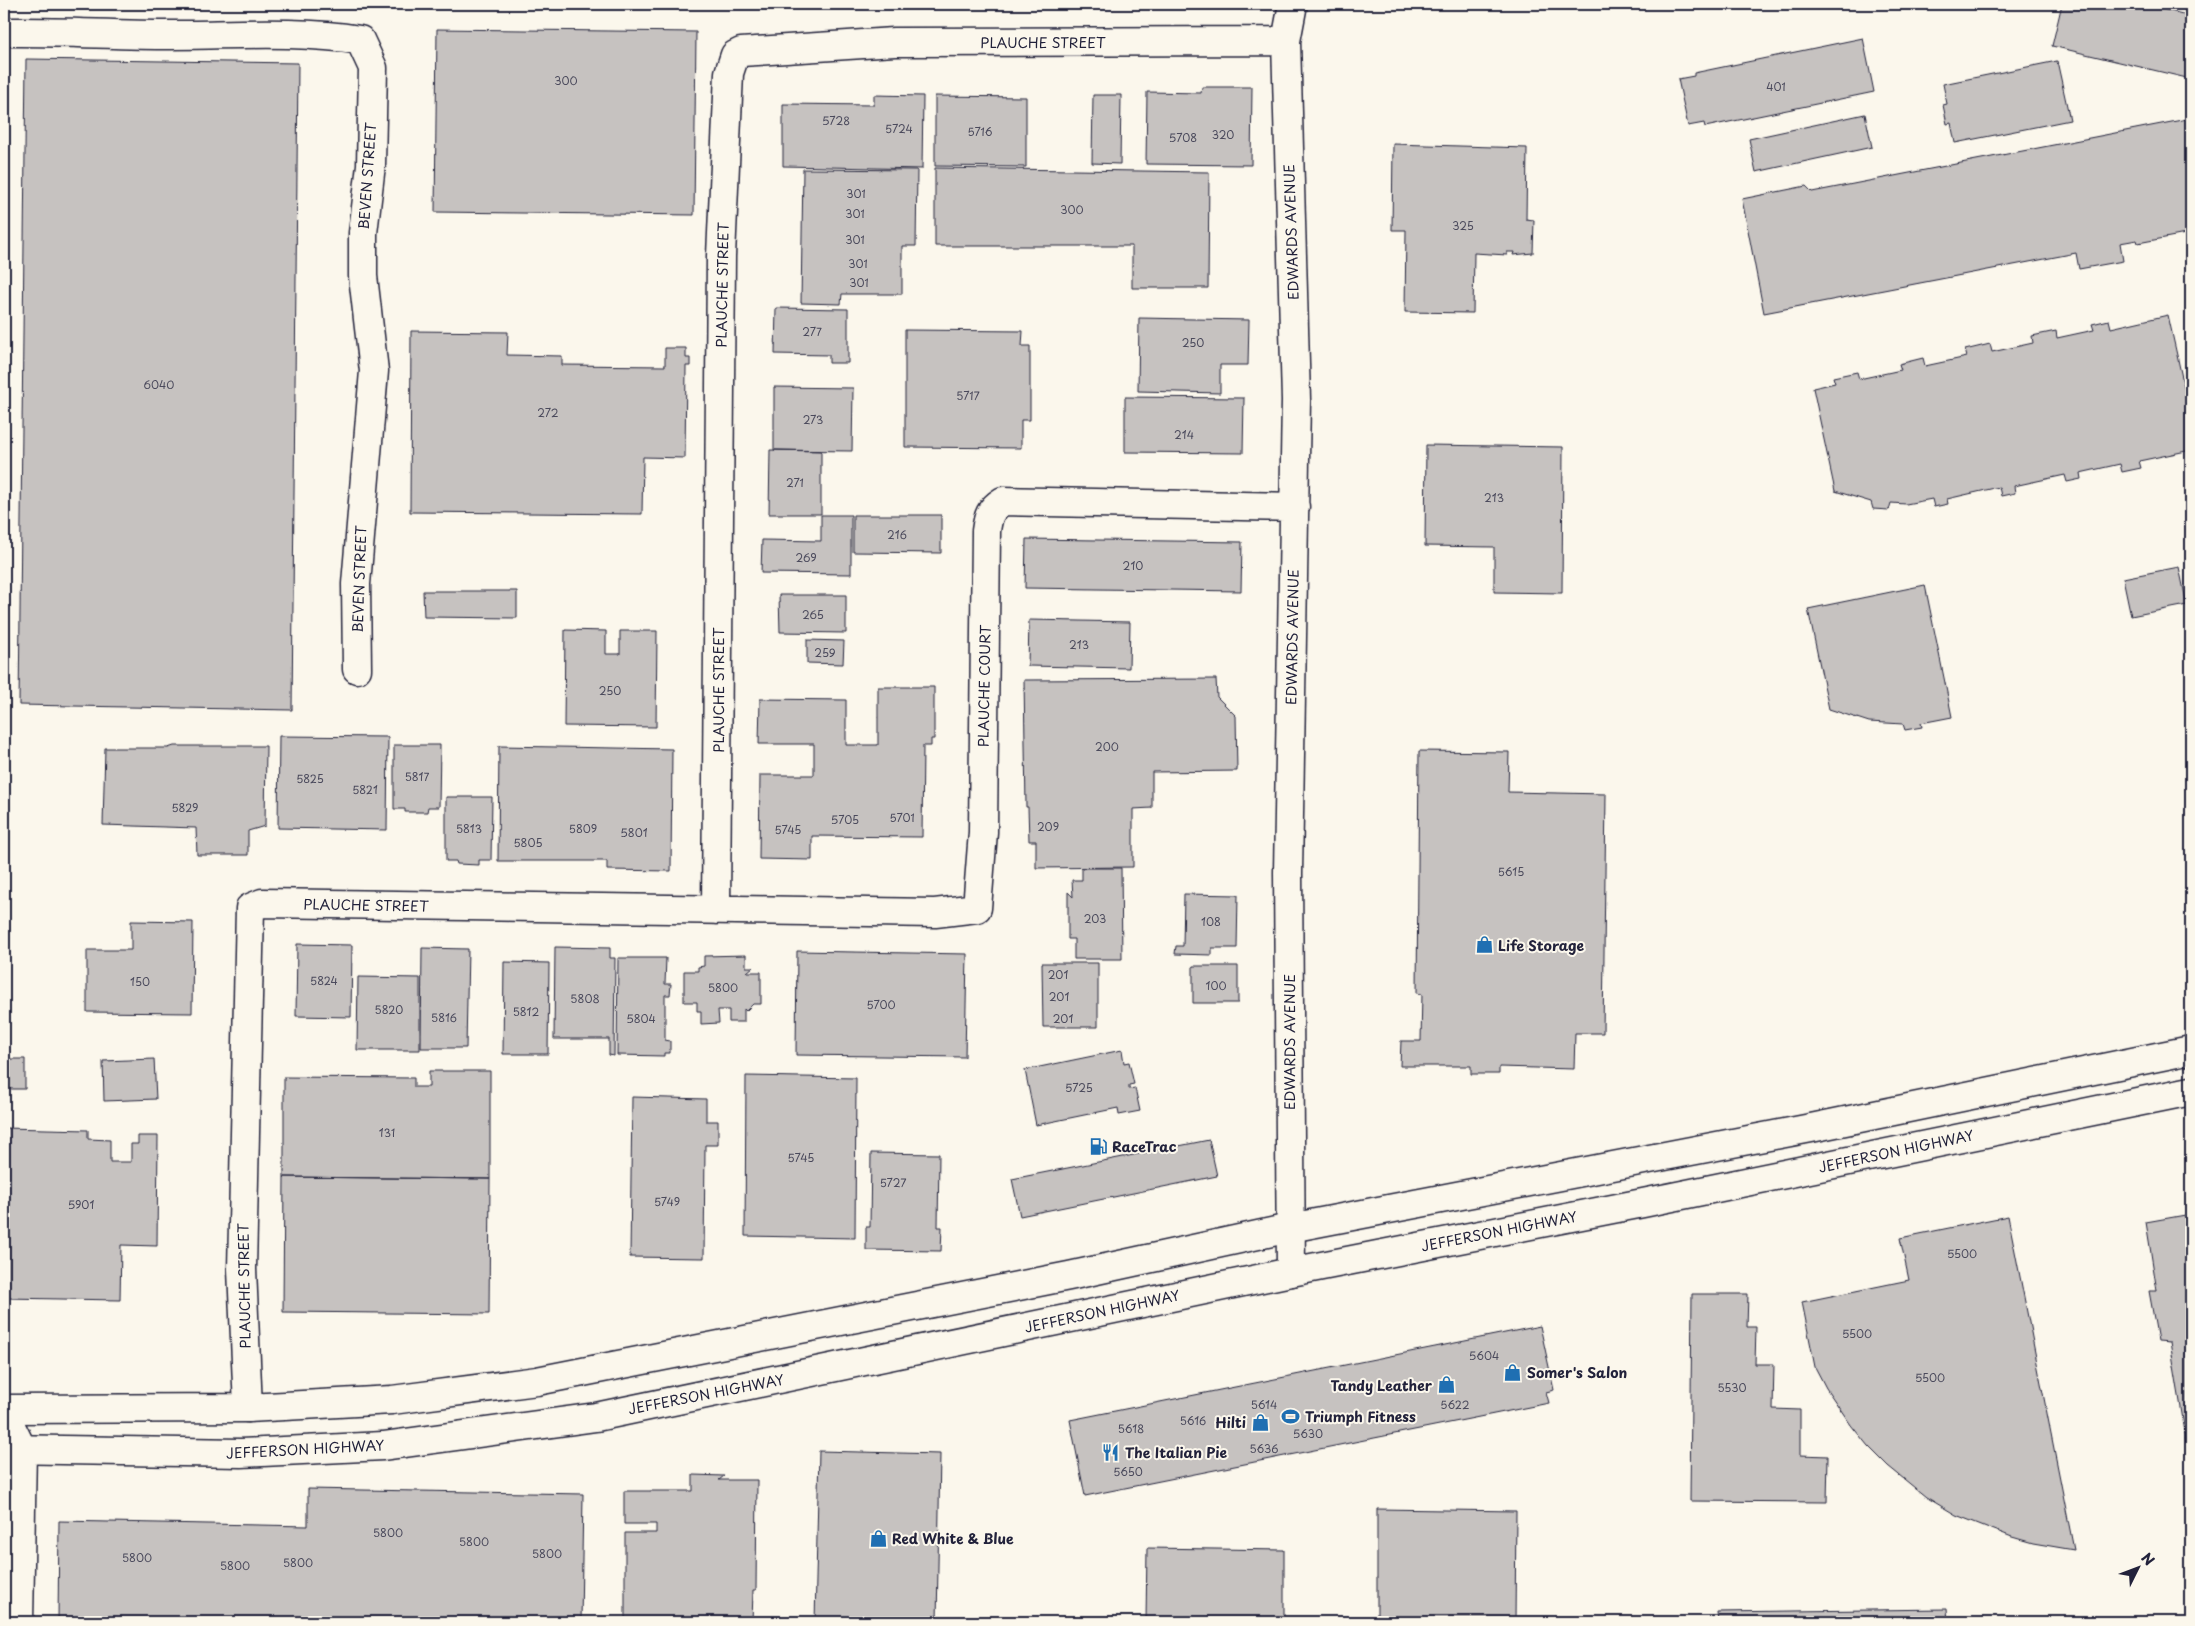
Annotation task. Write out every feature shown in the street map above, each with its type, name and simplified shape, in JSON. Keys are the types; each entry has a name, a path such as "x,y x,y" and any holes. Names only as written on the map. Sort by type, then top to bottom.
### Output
{"street":[{"name":"EDWARDS AVENUE","path":"1291,1272 1288,867 1296,400 1286,41 1293,4"},
{"name":"BEVEN STREET","path":"4,32 248,33 331,35 360,40 372,68 371,165 363,233 363,276 374,371 356,584 357,669"},
{"name":"PLAUCHE STREET","path":"248,1408 242,1269 250,908 262,903 716,910 721,256 729,72 735,55 741,52 894,42 1286,41"},
{"name":"PLAUCHE COURT","path":"716,910 935,913 977,908 983,832 986,531 988,514 994,507 1003,501 1295,507"},
{"path":"20,1622 13,1449 4,1410 248,1408 392,1400 537,1381 1069,1276 1290,1228 1811,1128 2191,1050"},
{"name":"JEFFERSON HIGHWAY","path":"13,1449 241,1453 374,1446 566,1421 782,1379 1291,1272 1643,1203 2191,1091"}],"building":[{"path":"2062,4 2141,4 2191,16 2191,79 2052,46"},
{"path":"437,29 696,32 694,215 435,212"},
{"path":"1863,38 1874,92 1705,127 1704,123 1688,126 1678,79 1694,76 1694,73"},
{"path":"26,59 298,63 292,710 19,705"},
{"path":"2057,61 2070,120 1955,143 1951,123 1947,124 1943,105 1947,104 1943,84"},
{"path":"1202,87 1252,87 1251,165 1146,164 1147,92 1201,93"},
{"path":"874,95 923,96 922,169 783,166 783,104 874,105"},
{"path":"1093,95 1121,95 1120,164 1092,163"},
{"path":"935,96 1026,97 1026,167 935,166"},
{"path":"1865,114 1872,147 1756,172 1749,139"},
{"path":"2187,119 2191,139 2191,233 2138,243 2137,240 2120,243 2123,261 2079,269 2076,253 1764,313 1742,199 1806,186 1812,192"},
{"path":"1393,144 1527,148 1526,219 1534,220 1533,253 1513,255 1514,252 1507,252 1507,255 1474,253 1473,313 1405,312 1406,230 1392,230"},
{"path":"935,168 1209,172 1208,288 1132,288 1132,246 935,246"},
{"path":"803,169 917,170 916,246 902,246 902,294 842,294 841,304 801,303"},
{"path":"776,308 848,309 848,363 829,363 829,355 775,354"},
{"path":"2168,315 2191,418 2191,450 2139,461 2141,468 2122,472 2120,464 2080,473 2081,479 2067,482 2065,475 2014,486 2015,493 2001,496 1999,487 1947,499 1948,504 1934,507 1932,499 1906,504 1891,503 1889,510 1873,509 1871,502 1835,491 1813,388 1835,383 1833,377 1857,372 1859,379 1901,370 1899,364 1923,358 1925,366 1967,357 1965,350 1990,344 1992,352 2033,343 2032,336 2056,331 2057,338 2094,330 2092,324 2109,320 2111,328"},
{"path":"1139,318 1249,320 1248,365 1220,365 1220,393 1138,391"},
{"path":"905,330 1023,331 1022,346 1030,346 1030,420 1021,420 1021,448 905,447"},
{"path":"411,331 508,332 507,355 562,356 562,365 665,366 665,348 686,348 686,358 690,358 690,366 686,366 685,458 643,457 642,514 410,512"},
{"path":"774,387 853,388 852,451 774,450"},
{"path":"1125,397 1244,398 1243,453 1125,452"},
{"path":"1426,445 1563,447 1562,593 1494,592 1494,547 1425,546"},
{"path":"770,450 821,451 821,514 769,514"},
{"path":"821,515 851,515 851,574 761,573 762,540 821,541"},
{"path":"853,515 941,515 941,553 853,552"},
{"path":"1026,539 1242,542 1241,591 1025,588"},
{"path":"2179,567 2187,605 2131,616 2123,578"},
{"path":"1925,585 1952,717 1921,723 1922,727 1905,730 1903,724 1869,722 1829,709 1808,609"},
{"path":"423,591 517,591 517,618 424,617"},
{"path":"779,595 846,595 846,633 780,632"},
{"path":"1029,620 1130,622 1129,668 1028,666"},
{"path":"565,630 606,631 606,654 620,654 620,631 657,631 656,727 564,726"},
{"path":"807,640 844,641 843,664 807,663"},
{"path":"1216,679 1217,697 1236,716 1237,771 1152,772 1152,808 1133,809 1133,867 1036,868 1036,841 1029,841 1028,807 1026,807 1024,680"},
{"path":"878,687 934,687 934,739 931,739 931,746 923,746 922,837 812,836 812,860 759,859 760,775 814,775 814,744 759,744 760,699 846,700 846,745 878,745"},
{"path":"279,736 388,737 387,830 278,828"},
{"path":"394,745 440,745 439,807 428,807 427,812 405,812 405,809 394,809"},
{"path":"174,746 266,746 265,826 248,831 248,855 197,855 196,828 103,825 105,748 168,748"},
{"path":"499,746 672,749 671,871 607,870 607,861 498,861"},
{"path":"1419,751 1509,752 1508,792 1606,794 1603,1033 1575,1033 1574,1069 1499,1067 1499,1074 1471,1074 1471,1066 1400,1066 1401,1041 1421,1041 1422,994 1417,993"},
{"path":"446,797 492,797 491,860 479,860 479,865 457,864 456,861 446,861"},
{"path":"1082,868 1121,868 1122,959 1074,959 1074,939 1068,939 1068,892 1073,897 1072,880 1082,880"},
{"path":"1184,894 1238,895 1237,948 1212,948 1212,955 1175,954 1176,946 1183,946"},
{"path":"131,921 193,922 192,1013 87,1012 87,950 131,950"},
{"path":"297,944 352,945 351,1017 296,1016"},
{"path":"555,947 610,948 610,958 615,958 614,1056 609,1055 609,1039 554,1039"},
{"path":"422,948 468,949 466,1048 421,1048"},
{"path":"797,951 967,954 965,1057 796,1055"},
{"path":"746,955 746,967 753,967 747,972 761,972 761,1004 753,1004 746,1011 744,1009 744,1022 729,1022 729,1010 718,1010 719,1023 701,1024 701,1011 697,1011 697,1002 684,1002 684,971 698,971 698,967 704,966 704,956"},
{"path":"618,958 666,958 665,984 671,984 670,995 665,995 665,1040 670,1041 670,1053 664,1053 664,1056 617,1055"},
{"path":"504,962 549,963 548,1054 503,1054"},
{"path":"1042,963 1098,963 1098,1027 1043,1027"},
{"path":"1193,966 1238,966 1238,1003 1193,1003"},
{"path":"358,977 420,978 420,1050 357,1050"},
{"path":"1122,1050 1124,1063 1129,1062 1134,1084 1129,1085 1129,1089 1135,1088 1140,1111 1119,1115 1118,1108 1036,1125 1025,1070"},
{"path":"4,1059 25,1059 25,1089 4,1089"},
{"path":"154,1059 156,1099 104,1101 103,1061"},
{"path":"429,1071 490,1071 490,1179 284,1177 284,1077 414,1078 414,1087 429,1087"},
{"path":"746,1076 856,1078 855,1238 745,1236"},
{"path":"632,1097 706,1099 706,1121 718,1121 718,1145 705,1145 704,1258 630,1257"},
{"path":"4,1128 88,1130 88,1139 110,1140 110,1162 131,1162 131,1144 138,1144 138,1136 158,1136 157,1246 121,1245 120,1300 4,1298"},
{"path":"1209,1140 1217,1176 1020,1216 1012,1179"},
{"path":"871,1153 939,1154 938,1227 942,1227 941,1251 866,1250 866,1227 870,1227"},
{"path":"284,1177 490,1179 489,1314 283,1312"},
{"path":"2191,1214 2191,1450 2188,1450 2170,1342 2158,1341 2149,1291 2157,1291 2146,1222"},
{"path":"2008,1216 2074,1550 2033,1543 2012,1537 1956,1515 1926,1497 1888,1466 1851,1425 1826,1388 1815,1367 1802,1302 1909,1280 1900,1238"},
{"path":"1692,1294 1748,1294 1747,1327 1756,1327 1755,1364 1774,1364 1773,1409 1800,1410 1800,1455 1828,1456 1827,1502 1690,1501"},
{"path":"1540,1326 1554,1390 1546,1392 1549,1403 1085,1496 1070,1420"},
{"name":"Red White & Blue","path":"819,1451 940,1454 937,1622 815,1622"},
{"path":"693,1475 724,1476 719,1480 757,1480 756,1590 753,1590 752,1622 625,1622 625,1533 656,1533 656,1524 624,1524 624,1491 693,1491"},
{"path":"308,1489 583,1494 581,1622 58,1622 59,1521 308,1526"},
{"path":"1377,1509 1516,1511 1515,1622 1377,1622"},
{"path":"1147,1548 1284,1550 1284,1622 1146,1622"},
{"path":"1947,1609 1948,1622 1718,1622 1717,1612"}],"place":[{"name":"Life Storage","path":"1484,945"},
{"name":"RaceTrac","path":"1098,1146"},
{"name":"Somer's Salon","path":"1513,1372"},
{"name":"Tandy Leather","path":"1446,1385"},
{"name":"Triumph Fitness","path":"1291,1416"},
{"name":"Hilti","path":"1260,1422"},
{"name":"The Italian Pie","path":"1111,1452"},
{"name":"Red White & Blue","path":"878,1538"}]}
